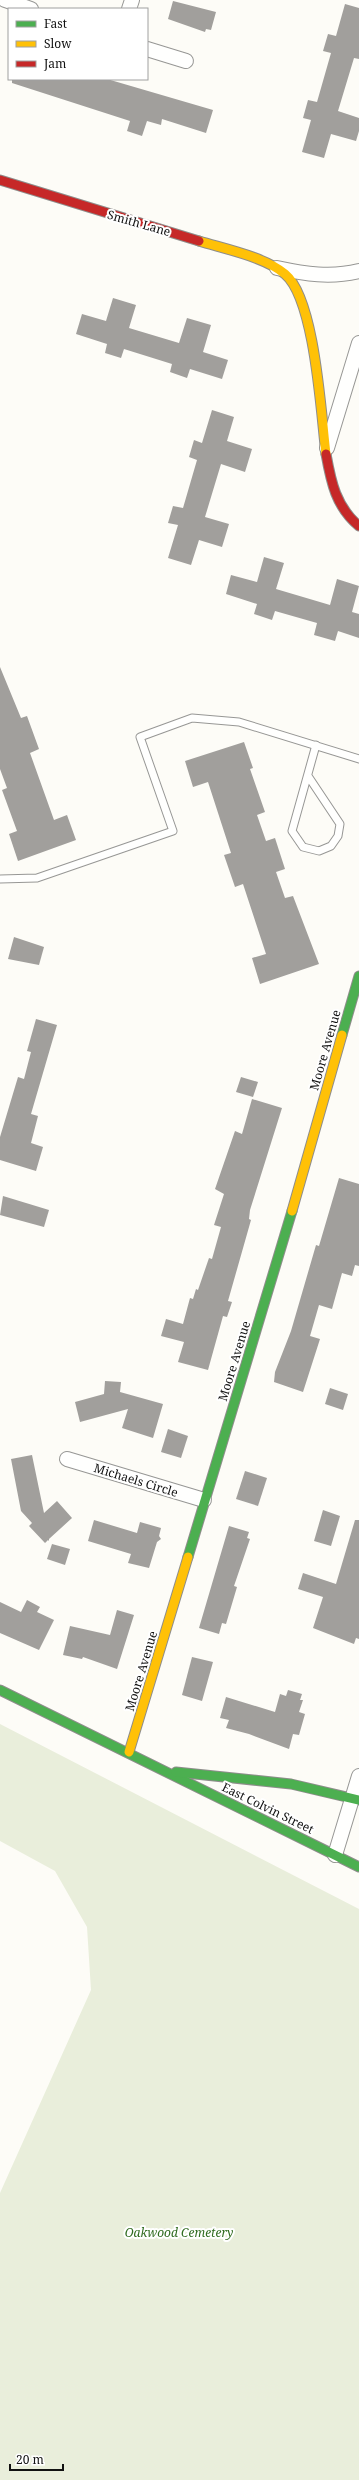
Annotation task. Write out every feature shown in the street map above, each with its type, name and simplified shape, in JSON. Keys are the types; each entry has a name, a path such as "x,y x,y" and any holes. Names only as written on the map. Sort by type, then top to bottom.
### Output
{"street":[{"path":"5,0 28,8"},
{"path":"148,48 186,61"},
{"name":"Smith Lane","path":"0,180 202,242 277,268 304,274 340,276 359,271"},
{"name":"Smith Lane","path":"277,268 286,275 298,294 310,337 326,454 333,490 348,517 359,526"},
{"path":"326,454 359,343"},
{"name":"Moore Avenue","path":"129,1752 293,1208 359,976"},
{"name":"Michaels Circle","path":"67,1459 204,1500"},
{"name":"East Colvin Street","path":"0,1690 129,1752 359,1867"},
{"name":"East Colvin Street","path":"165,1771 249,1777 356,1799"},
{"path":"335,1855 356,1799 359,1776"}],"lane":[{"path":"0,879 37,878 173,831 140,737 192,718 239,722 359,759"},
{"path":"308,776 340,824 338,836 331,846 319,851 304,847 292,831 316,745"}],"green space":[{"name":"Oakwood Cemetery","path":"0,1724 359,1909 359,2480 0,2480 0,2193 91,1990 87,1927 55,1871 0,1841"}],"building":[{"path":"173,1 216,12 211,30 206,29 205,32 168,19"},
{"path":"345,4 359,8 359,59 354,58 338,111 359,118 359,131 356,141 331,134 324,158 302,152 311,120 303,118 308,100 317,102 331,53 323,51 328,34 336,36"},
{"path":"12,80 110,80 213,110 206,133 162,119 161,125 147,121 142,136 127,131 130,121 12,83"},
{"path":"113,298 136,305 129,328 179,343 187,318 211,325 203,352 228,360 222,379 190,369 187,378 170,372 172,364 124,349 121,358 105,353 107,344 76,334 82,314 106,321"},
{"path":"212,410 234,417 227,441 252,449 245,472 221,464 205,517 229,524 222,547 199,540 191,565 168,558 178,525 168,523 173,506 183,508 197,460 189,457 194,440 202,443"},
{"path":"264,557 284,563 276,589 330,605 337,579 359,586 352,612 359,614 359,638 338,631 335,641 314,635 317,623 275,611 272,620 254,614 257,604 226,594 231,575 257,582"},
{"path":"0,667 21,718 27,716 39,749 30,753 54,820 67,815 76,840 18,861 9,834 17,831 2,790 7,788 0,769"},
{"path":"244,742 253,768 250,769 265,812 257,815 266,841 275,838 285,869 276,872 285,898 293,896 319,964 260,984 252,958 266,954 243,884 235,887 224,855 231,853 208,782 193,787 185,761"},
{"path":"14,937 44,947 39,965 8,959"},
{"path":"36,1019 57,1025 31,1114 38,1116 31,1143 43,1147 36,1171 0,1160 0,1137 18,1077 24,1079 31,1052 27,1051"},
{"path":"241,1077 258,1082 253,1097 236,1092"},
{"path":"252,1099 282,1108 250,1210 249,1219 251,1220 228,1301 232,1302 227,1317 223,1316 208,1370 178,1362 184,1342 161,1336 166,1319 183,1324 190,1298 193,1299 196,1289 198,1290 209,1258 212,1259 221,1227 214,1225 224,1194 215,1189 235,1131 242,1134"},
{"path":"339,1178 359,1184 359,1266 355,1265 352,1276 342,1273 332,1309 319,1305 310,1336 320,1339 303,1392 274,1382 275,1372 291,1331 316,1245 319,1246"},
{"path":"3,1196 49,1210 44,1227 0,1215"},
{"path":"105,1381 121,1382 120,1392 163,1404 153,1438 122,1428 128,1409 80,1422 75,1402 104,1394"},
{"path":"330,1388 348,1394 343,1410 325,1404"},
{"path":"168,1429 188,1436 181,1458 161,1452"},
{"path":"32,1455 44,1513 57,1501 72,1518 49,1539 49,1541 48,1540 45,1543 29,1526 32,1523 21,1511 11,1459"},
{"path":"245,1471 267,1478 258,1506 236,1499"},
{"path":"323,1510 340,1516 331,1546 314,1541"},
{"path":"94,1520 137,1533 140,1522 161,1528 159,1536 161,1539 157,1542 149,1568 128,1563 131,1554 88,1541"},
{"path":"355,1520 359,1520 359,1639 356,1638 354,1644 313,1628 323,1597 298,1589 303,1573 336,1584"},
{"path":"229,1526 249,1532 247,1538 250,1539 234,1586 237,1587 226,1624 222,1623 219,1634 199,1628"},
{"path":"52,1544 70,1549 65,1565 47,1559"},
{"path":"27,1600 40,1607 37,1612 54,1620 39,1650 0,1633 0,1602 21,1612"},
{"path":"117,1610 134,1615 117,1669 83,1657 82,1659 63,1655 70,1626 110,1635"},
{"path":"192,1657 213,1662 202,1701 182,1695"},
{"path":"288,1690 302,1694 300,1700 303,1700 299,1712 305,1714 299,1735 293,1734 289,1749 249,1734 226,1728 229,1720 220,1718 226,1697 275,1712 280,1694 286,1696"}],"traffic: fast":[{"path":"342,1035 359,976"},
{"path":"188,1557 292,1211"},
{"path":"0,1690 359,1867"},
{"path":"176,1772 291,1784 359,1800"}],"traffic: slow":[{"path":"199,241 244,254 267,263 285,274 295,287 310,331 319,386 326,454"},
{"path":"292,1211 342,1035"},
{"path":"129,1752 188,1557"}],"traffic: jam":[{"path":"0,180 199,241"},
{"path":"326,454 330,474 340,502 351,519 359,526"}]}
